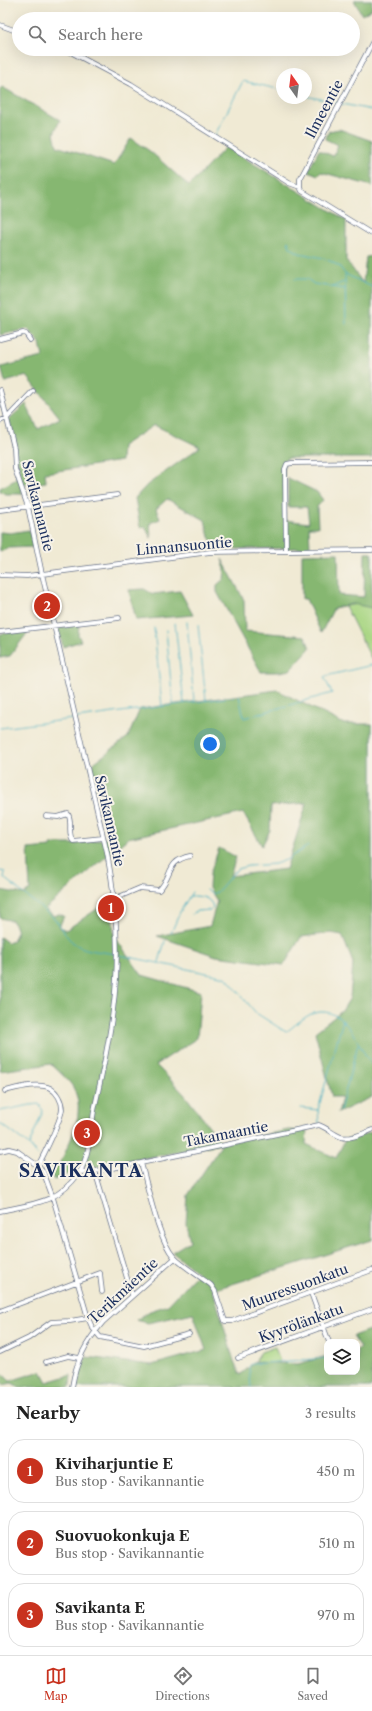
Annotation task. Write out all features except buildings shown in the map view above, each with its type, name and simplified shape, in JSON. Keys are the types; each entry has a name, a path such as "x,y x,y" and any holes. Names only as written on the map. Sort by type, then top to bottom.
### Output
{"street":[{"path":"0,25 12,29"},
{"name":"Ilmeentie","path":"300,187 300,179 372,43"},
{"path":"78,56 131,84 289,183 300,187 302,191 372,234"},
{"path":"0,339 23,333 26,334 30,340"},
{"name":"Savikannantie","path":"0,390 15,454 15,469 28,507 103,838 114,899 117,956 113,1010 88,1146 80,1172 53,1198 44,1202 0,1211"},
{"path":"0,421 7,418 33,391"},
{"path":"286,551 285,469 287,464 372,462"},
{"path":"0,510 117,495"},
{"name":"Linnansuontie","path":"0,575 21,577 197,554 372,550"},
{"path":"0,632 119,618"},
{"path":"46,816 58,817 68,814 70,819 71,838 74,841 103,838"},
{"path":"114,899 140,888 159,890 164,884 175,862 190,856"},
{"path":"5,1091 40,1086 50,1088 57,1094 62,1110 38,1166"},
{"name":"Takamaantie","path":"80,1172 95,1171 141,1163 319,1125 342,1137 348,1138 372,1130"},
{"path":"0,1151 9,1149 17,1151 38,1166 47,1179 88,1318 95,1332 100,1337 144,1346 189,1334"},
{"path":"141,1163 167,1249 175,1258"},
{"path":"95,1171 132,1295"},
{"name":"Terikmäentie","path":"72,1387 78,1358 95,1332 103,1322 132,1295 175,1258"},
{"name":"Muuressuonkatu","path":"175,1258 211,1285 215,1291 223,1318 225,1320 232,1321 372,1270"},
{"path":"0,1311 100,1273 102,1292"},
{"path":"311,1293 328,1339"},
{"path":"371,1310 372,1315"},
{"name":"Kyyrölänkatu","path":"238,1358 371,1310"},
{"path":"0,1352 29,1338 50,1322 88,1318"},
{"path":"46,1362 68,1356 78,1358"}],"green space":[{"path":"354,0 372,0 372,9 362,15"},
{"path":"2,87 60,120 54,133 57,146 114,165 131,138 151,152 189,186 226,147 346,220 346,260 363,283 366,257 372,256 372,458 288,458 284,461 284,520 309,523 307,507 288,507 288,478 317,492 323,500 317,507 318,527 309,527 310,548 217,549 209,537 205,520 167,499 156,509 160,519 150,523 151,538 145,527 140,527 135,498 147,485 200,447 154,425 122,446 121,461 45,473 46,482 22,485 22,494 5,494 0,491 0,488 15,480 19,471 9,419 26,404 38,429 60,418 27,376 5,382 1,367 43,357 40,343 28,329 0,335 0,89"},
{"path":"339,129 372,141 372,186 321,172 318,175 308,171 319,150 333,156 338,145 325,139 329,131"},
{"path":"29,530 33,547 9,548 0,552 0,532 10,533"},
{"path":"338,553 339,595 364,597 365,553 372,553 372,608 353,604 334,608 321,633 306,599 302,599 302,554"},
{"path":"222,559 244,600 245,631 305,636 310,648 290,670 279,672 261,672 217,592 217,585 224,579 225,570"},
{"path":"144,589 153,594 180,591 193,615 136,620 129,590"},
{"path":"357,604 372,608 372,660 345,606"},
{"path":"79,625 78,635 81,641 63,647 58,628"},
{"path":"28,632 10,656 0,658 0,634"},
{"path":"277,690 344,724 372,724 372,1097 338,1113 342,1097 332,1097 315,1032 342,1011 350,998 353,963 342,935 331,933 301,937 284,965 216,956 157,936 210,926 217,901 209,888 210,873 219,848 236,857 230,876 286,869 307,803 271,806 270,830 262,846 243,813 128,838 45,909 54,916 59,914 64,916 59,927 66,930 103,905 112,911 114,936 142,975 201,992 197,1038 156,1065 184,1094 222,1143 288,1130 307,1131 306,1144 336,1158 345,1140 372,1132 372,1240 213,1290 234,1361 240,1375 255,1362 298,1364 324,1357 324,1375 360,1375 360,1339 355,1339 353,1336 372,1329 372,1387 76,1387 79,1374 86,1357 152,1365 206,1350 193,1313 148,1323 136,1320 150,1311 168,1305 198,1273 172,1252 190,1241 186,1223 188,1195 222,1144 95,1167 76,1163 70,1173 54,1180 48,1168 60,1164 76,1126 78,1107 77,1097 73,1087 51,1064 0,1071 0,937 8,943 13,941 17,932 13,921 0,918 0,890 24,894 30,890 28,849 51,847 52,844 77,844 108,838 91,765 128,737 140,709"},
{"path":"275,1347 280,1362 257,1364 256,1359 261,1352"},
{"path":"41,1371 47,1382 71,1375 70,1387 19,1387 12,1383 3,1385 0,1382 0,1372 10,1381"}],"waterway":[{"path":"215,135 243,81 276,89"},
{"path":"312,97 339,103"},
{"path":"342,104 372,110"},
{"path":"288,241 290,247 299,253 323,258 332,262 340,267 345,274 372,287"},
{"path":"345,275 346,324"},
{"path":"295,279 307,279 314,284 345,289"},
{"path":"332,287 344,282"},
{"path":"187,622 194,701"},
{"path":"175,623 184,703"},
{"path":"198,625 206,700"},
{"path":"154,628 162,706"},
{"path":"166,630 173,704"},
{"path":"77,718 239,696 244,718 332,693 324,677 372,665"},
{"path":"0,728 73,719"},
{"path":"206,890 212,894 217,892 237,869 248,866 275,864 286,860 308,846"},
{"path":"0,871 5,872 4,878 55,919 65,933"},
{"path":"171,933 180,912 192,892"},
{"path":"190,896 207,899 212,903 213,907 211,910 197,911 192,914"},
{"path":"66,935 76,945 94,951 115,954"},
{"path":"159,962 165,941"},
{"path":"119,955 226,977 256,1013 286,1032 311,1014 325,1012 335,1015 350,1029 372,1065"},
{"path":"319,1123 318,1110 343,1020"},
{"path":"340,1111 358,1044"},
{"path":"0,1111 39,1104 43,1111 29,1145"},
{"path":"301,1108 318,1110"},
{"path":"0,1123 29,1145 39,1157"},
{"path":"251,1387 249,1367 251,1364 324,1358"}],"place":[{"name":"Suovuokonkuja E","path":"47,606"},
{"name":"Kiviharjuntie E","path":"111,908"},
{"name":"Savikanta E","path":"87,1133"}],"district":[{"name":"SAVIKANTA","path":"81,1171"}]}
